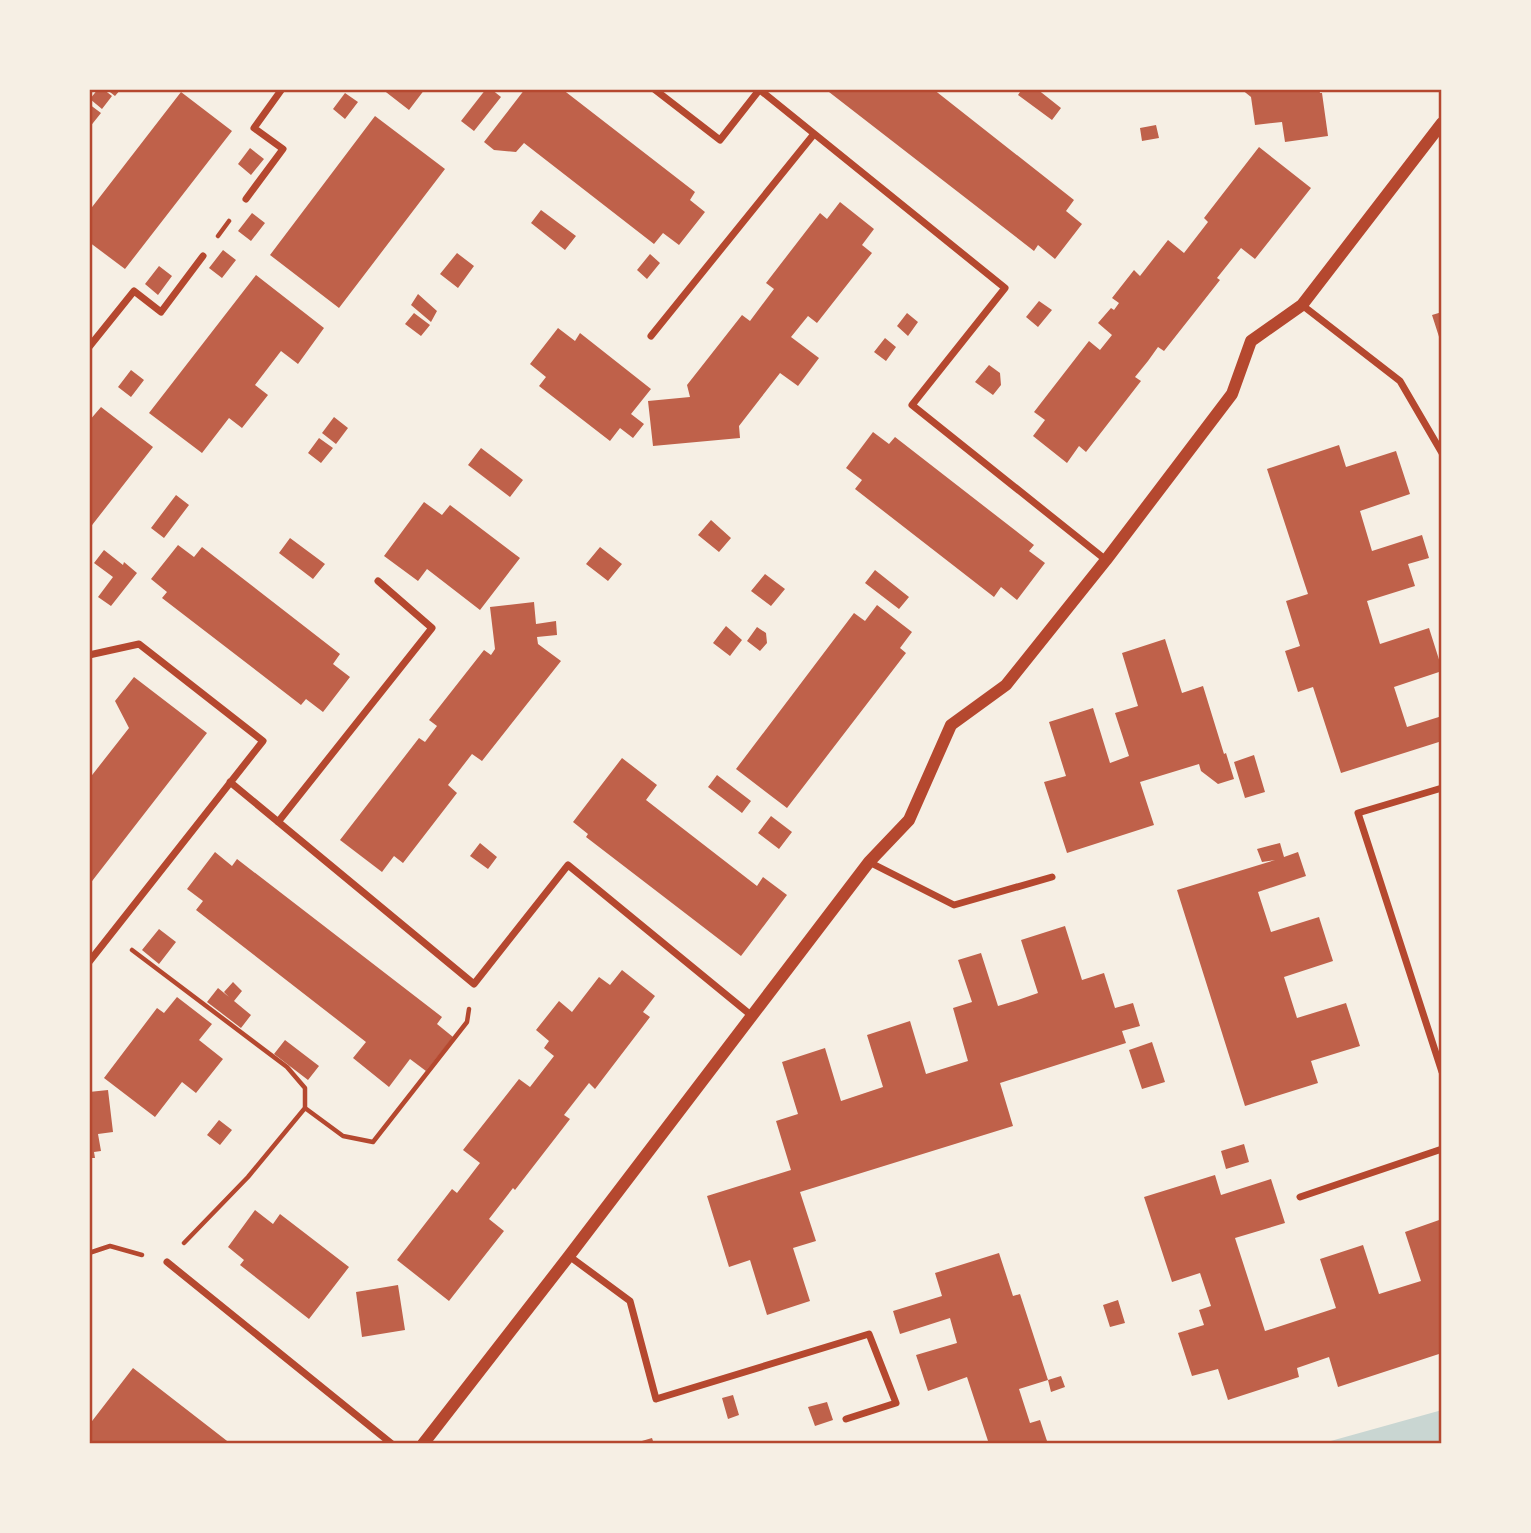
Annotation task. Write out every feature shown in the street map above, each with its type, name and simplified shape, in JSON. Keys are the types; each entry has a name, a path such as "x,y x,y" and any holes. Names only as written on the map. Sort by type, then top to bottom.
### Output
{"street":[{"path":"246,199 283,149 254,128 282,89"},
{"path":"654,89 720,140 760,89 1005,288 912,405 1106,560"},
{"path":"424,1444 869,862 909,820 951,725 1006,685 1106,560 1232,394 1251,341 1302,305 1442,123"},
{"path":"651,337 814,134"},
{"path":"89,347 134,290 161,312 203,256"},
{"path":"1302,305 1400,381 1442,453"},
{"path":"278,822 432,628 378,581"},
{"path":"89,655 139,644 263,741 89,962"},
{"path":"230,782 474,984 568,865 752,1016"},
{"path":"1442,788 1358,813 1442,1072"},
{"path":"869,862 954,905 1052,877"},
{"path":"1300,1197 1442,1149"},
{"path":"569,1256 629,1301 656,1399 869,1334 896,1403 846,1419"},
{"path":"167,1262 392,1444"}],"path":[{"path":"203,256 246,199"},
{"path":"89,1253 110,1246 167,1262 248,1177 305,1108 305,1088 287,1067 111,934"},
{"path":"305,1108 343,1136 373,1142 467,1022 474,984"}],"shaded area":[{"path":"1442,1410 1442,1444 1320,1444"}],"building":[{"path":"98,89 103,89 112,96 102,109 90,99"},
{"path":"106,89 121,89 115,96"},
{"path":"382,89 425,89 409,110"},
{"path":"486,89 491,89 501,97 474,131 461,121"},
{"path":"525,89 562,89 695,192 690,200 705,212 679,245 663,233 654,244 524,143 516,152 494,150 484,142"},
{"path":"831,89 933,89 1074,200 1066,211 1082,224 1055,259 1038,245 1034,251 829,92"},
{"path":"1022,89 1037,89 1061,108 1052,120 1018,95"},
{"path":"1241,89 1319,89 1322,93 1328,136 1285,142 1282,122 1255,125 1251,97"},
{"path":"181,92 232,131 125,269 89,242 89,211"},
{"path":"345,93 358,102 345,119 333,109"},
{"path":"89,104 101,113 89,128"},
{"path":"375,116 445,169 339,308 270,255"},
{"path":"1156,125 1159,138 1142,141 1140,128"},
{"path":"1259,147 1311,188 1255,259 1241,248 1217,278 1220,280 1164,351 1158,347 1135,377 1141,381 1086,452 1079,446 1067,463 1033,436 1045,420 1034,412 1089,341 1100,350 1112,335 1098,323 1119,303 1112,298 1134,270 1140,276 1168,240 1184,253 1208,222 1204,218"},
{"path":"250,148 264,159 251,175 238,164"},
{"path":"840,202 874,229 862,245 872,253 817,323 808,316 791,337 819,358 798,386 780,373 739,426 740,438 653,446 648,401 690,397 687,385 742,315 750,321 774,289 766,283 820,213 827,219"},
{"path":"541,210 576,236 565,250 531,223"},
{"path":"252,213 265,223 251,241 238,231"},
{"path":"223,250 236,260 222,278 209,268"},
{"path":"457,253 474,266 458,288 440,274"},
{"path":"650,254 660,263 647,279 637,270"},
{"path":"159,266 172,276 158,295 145,284"},
{"path":"256,275 324,328 298,364 281,351 255,385 268,395 242,428 229,418 202,453 149,413"},
{"path":"418,294 437,311 431,322 411,305"},
{"path":"1039,301 1052,310 1038,327 1026,317"},
{"path":"1442,312 1442,343 1441,343 1432,315"},
{"path":"414,313 430,325 421,336 405,324"},
{"path":"907,313 918,322 908,336 897,326"},
{"path":"558,328 575,341 580,333 651,389 631,414 644,424 633,438 620,428 610,441 539,386 546,377 530,364"},
{"path":"885,338 896,347 886,361 874,352"},
{"path":"989,365 1000,373 1001,385 993,395 975,382"},
{"path":"131,370 144,380 131,397 118,387"},
{"path":"101,407 153,447 89,529 89,421"},
{"path":"334,417 348,428 336,444 322,433"},
{"path":"873,432 889,444 895,437 1034,545 1029,551 1045,563 1017,600 1001,587 994,597 855,489 862,480 846,468"},
{"path":"319,438 333,448 321,463 308,453"},
{"path":"1339,445 1346,467 1396,451 1410,494 1360,511 1372,551 1422,535 1429,558 1408,564 1415,586 1367,601 1380,644 1429,628 1442,669 1394,687 1407,727 1442,716 1442,741 1341,773 1313,687 1298,692 1285,651 1300,646 1286,601 1308,594 1267,469"},
{"path":"481,448 523,480 510,497 468,465"},
{"path":"176,495 189,505 164,538 151,528"},
{"path":"424,502 442,515 450,505 520,558 480,610 427,569 418,581 384,556"},
{"path":"711,520 731,538 719,552 698,535"},
{"path":"290,538 325,564 313,579 279,553"},
{"path":"178,545 194,557 202,547 340,654 333,664 350,677 323,712 306,699 301,705 162,598 167,592 151,579"},
{"path":"600,547 622,564 608,581 586,564"},
{"path":"104,550 137,573 111,606 98,597 113,577 94,563"},
{"path":"875,570 909,597 899,609 865,583"},
{"path":"765,574 785,589 771,606 751,591"},
{"path":"534,602 536,624 556,621 557,635 537,637 538,644 561,661 482,761 472,754 448,785 457,793 403,863 394,856 382,872 340,840 419,738 425,742 437,726 429,720 484,650 491,655 495,649 490,607"},
{"path":"877,605 912,632 900,648 906,653 787,808 736,769 854,613 865,621"},
{"path":"726,626 742,640 730,656 713,643"},
{"path":"757,627 766,633 767,643 760,651 747,641"},
{"path":"1165,639 1182,693 1203,686 1234,779 1218,784 1201,771 1199,764 1140,782 1154,825 1067,853 1044,782 1066,776 1049,722 1093,708 1110,763 1129,756 1115,713 1138,706 1122,653"},
{"path":"134,677 207,733 89,885 89,779 129,728 115,701"},
{"path":"1254,755 1265,792 1245,798 1234,762"},
{"path":"622,758 657,785 646,800 757,886 763,877 787,895 741,956 586,837 588,834 573,822"},
{"path":"717,775 751,801 742,813 708,787"},
{"path":"771,816 792,832 779,849 758,833"},
{"path":"480,843 497,857 488,869 470,856"},
{"path":"1280,843 1284,857 1298,852 1306,876 1258,892 1271,932 1319,917 1333,961 1284,977 1297,1018 1346,1003 1360,1046 1311,1061 1318,1083 1245,1106 1177,890 1275,860 1262,862 1257,849"},
{"path":"215,852 232,866 237,859 442,1017 437,1024 453,1037 426,1071 410,1059 389,1087 353,1058 366,1042 196,910 203,901 187,889"},
{"path":"1065,926 1082,980 1104,973 1115,1008 1133,1003 1140,1026 1122,1031 1126,1043 1000,1083 1013,1126 800,1192 816,1241 793,1248 810,1301 767,1315 750,1260 729,1267 707,1196 791,1170 776,1121 798,1114 782,1062 825,1048 841,1101 883,1087 867,1035 910,1021 926,1074 968,1061 953,1008 972,1002 958,960 981,953 998,1006 1018,1000 1038,993 1021,940"},
{"path":"159,929 176,942 159,964 142,950"},
{"path":"622,970 655,996 643,1012 650,1017 595,1089 589,1083 564,1115 570,1119 489,1219 504,1231 449,1301 397,1260 452,1189 457,1193 480,1163 463,1150 519,1079 530,1087 554,1056 544,1048 549,1041 536,1030 559,1001 572,1012 599,977 610,985"},
{"path":"233,982 242,991 234,1001 251,1015 241,1028 207,1002 218,988 229,997 224,992"},
{"path":"177,997 212,1024 199,1040 223,1059 196,1093 182,1082 155,1117 104,1078 157,1008 164,1013"},
{"path":"285,1040 319,1066 308,1080 274,1054"},
{"path":"1152,1042 1165,1082 1142,1089 1129,1050"},
{"path":"108,1090 113,1132 98,1134 101,1151 94,1152 95,1158 89,1158 89,1092"},
{"path":"219,1120 232,1130 220,1145 207,1135"},
{"path":"1244,1144 1249,1162 1226,1169 1221,1151"},
{"path":"1215,1175 1221,1195 1271,1179 1285,1223 1235,1238 1265,1331 1336,1308 1320,1259 1363,1245 1379,1294 1421,1281 1405,1232 1442,1219 1442,1353 1338,1387 1329,1357 1297,1368 1299,1377 1228,1400 1218,1369 1192,1376 1178,1333 1204,1325 1199,1310 1211,1306 1200,1273 1172,1282 1144,1197"},
{"path":"255,1210 273,1224 280,1214 349,1267 309,1319 240,1265 244,1260 228,1247"},
{"path":"999,1253 1013,1296 1020,1294 1048,1380 1019,1389 1030,1423 1040,1420 1048,1444 989,1444 967,1377 928,1391 916,1355 957,1343 950,1318 900,1334 893,1311 942,1296 935,1273"},
{"path":"398,1285 405,1330 362,1337 356,1292"},
{"path":"1118,1300 1125,1323 1110,1327 1103,1305"},
{"path":"133,1368 231,1444 89,1444 89,1425"},
{"path":"1061,1376 1065,1387 1051,1392 1048,1380"},
{"path":"733,1395 739,1415 728,1419 722,1398"},
{"path":"827,1402 833,1420 815,1426 808,1407"},
{"path":"652,1438 654,1444 635,1444 635,1443"}]}
